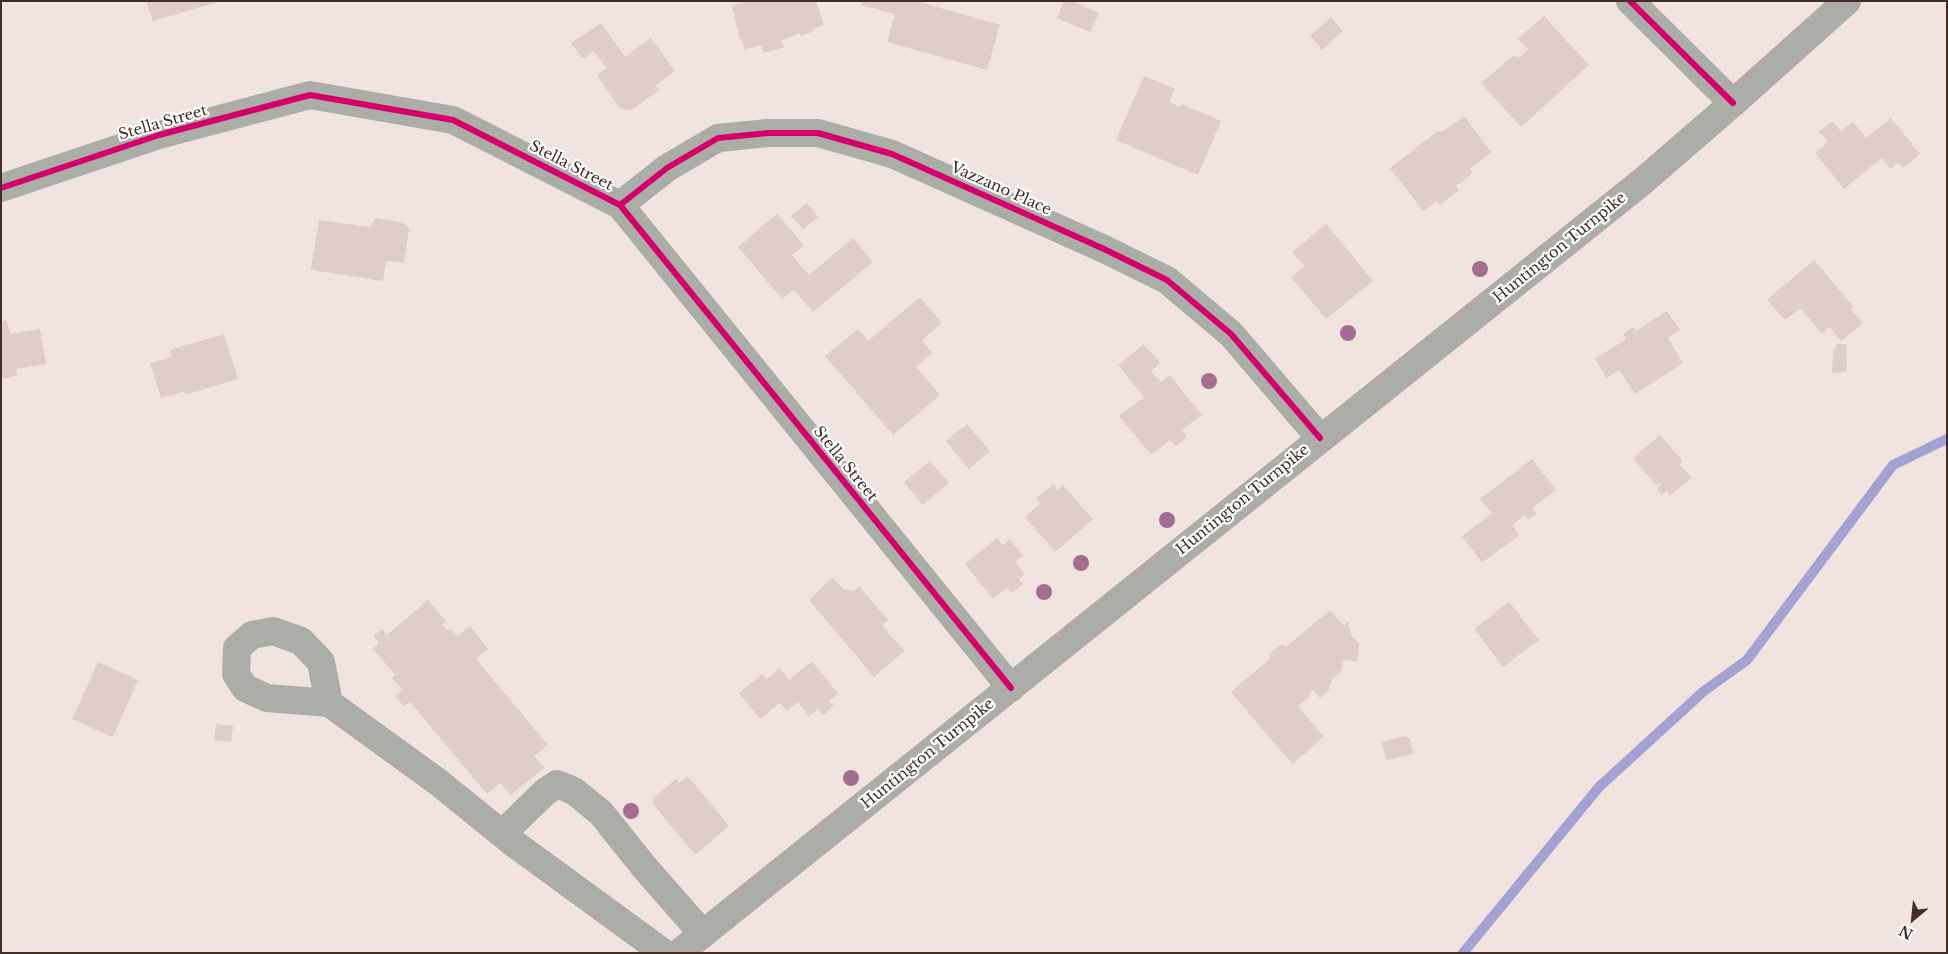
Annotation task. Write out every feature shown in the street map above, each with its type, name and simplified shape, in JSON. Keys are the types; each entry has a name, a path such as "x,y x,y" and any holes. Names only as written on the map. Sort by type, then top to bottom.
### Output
{"main road":[{"name":"Huntington Turnpike","path":"679,953 1643,181 1734,104 1847,1"}],"street":[{"path":"1630,1 1734,104"},
{"name":"Stella Street","path":"1,188 159,135 310,95 453,120 620,205 1011,688"},
{"name":"Vazzano Place","path":"620,205 667,168 718,138 768,132 818,133 892,154 1078,237 1167,280 1231,334 1320,438"},
{"path":"329,703 438,782 502,834 664,953"},
{"path":"502,834 545,792 557,784 574,791 601,813 702,934"}],"building":[{"path":"146,1 217,1 217,2 153,21"},
{"path":"747,1 816,1 824,25 801,36 800,33 782,40 784,47 764,53 761,45 745,50 742,39 740,40 732,6"},
{"path":"862,1 916,1 1000,25 987,70 887,42 895,14 861,5"},
{"path":"1064,1 1072,1 1099,13 1090,32 1057,18"},
{"path":"1544,16 1589,65 1521,127 1481,83 1513,56 1520,57 1528,49 1518,39"},
{"path":"1331,17 1343,31 1322,50 1310,36"},
{"path":"601,23 625,57 651,38 675,71 656,85 659,90 631,110 620,109 597,75 607,68 594,51 585,58 581,57 571,43"},
{"path":"1144,76 1175,89 1169,102 1181,107 1182,104 1221,121 1198,175 1116,140"},
{"path":"1464,116 1491,152 1470,169 1473,173 1456,186 1459,190 1440,205 1437,201 1423,211 1390,168 1438,131 1442,132"},
{"path":"1891,118 1920,154 1903,168 1898,163 1891,169 1882,158 1844,189 1815,153 1828,142 1819,132 1832,121 1841,131 1853,122 1866,138"},
{"path":"807,203 818,217 803,229 791,216"},
{"path":"777,214 804,245 792,255 809,275 853,238 873,262 813,312 794,290 782,299 738,247"},
{"path":"376,218 405,223 409,229 404,263 386,261 383,281 311,270 319,220 370,227"},
{"path":"1326,224 1373,281 1326,319 1291,277 1305,266 1292,252"},
{"path":"1814,260 1853,306 1851,309 1863,323 1841,341 1829,327 1822,334 1800,308 1787,319 1783,318 1767,300"},
{"path":"920,297 942,323 922,340 932,353 916,367 940,395 893,435 825,356 858,329 868,341"},
{"path":"1667,311 1680,330 1668,338 1683,363 1635,394 1619,370 1607,378 1595,359 1626,339 1623,334 1633,327 1636,331"},
{"path":"7,321 10,334 40,329 46,364 16,369 17,376 1,379 1,322"},
{"path":"224,334 238,379 187,394 183,392 161,398 150,363 172,357 170,350"},
{"path":"1144,344 1160,363 1151,371 1161,382 1170,375 1202,415 1182,430 1187,437 1176,446 1170,440 1151,455 1119,416 1144,397 1118,365"},
{"path":"1837,344 1846,344 1847,372 1832,373 1833,353"},
{"path":"967,424 990,451 969,469 946,441"},
{"path":"1660,435 1683,461 1679,464 1692,478 1670,495 1667,491 1662,495 1657,489 1662,484 1655,484 1633,458"},
{"path":"1532,459 1556,490 1532,508 1536,514 1528,520 1525,515 1512,525 1519,535 1482,563 1462,536 1492,513 1480,499"},
{"path":"930,461 949,483 923,505 904,482"},
{"path":"1053,484 1058,490 1063,485 1093,519 1055,552 1025,517 1040,504 1036,499"},
{"path":"997,538 1003,545 1010,539 1023,556 1015,562 1025,574 1019,579 1023,584 1012,593 1007,588 993,599 965,564"},
{"path":"833,577 843,589 853,591 859,586 888,620 882,625 904,651 874,677 809,600"},
{"path":"428,600 446,622 442,625 448,631 451,629 458,636 470,626 488,649 476,659 548,745 534,756 544,768 511,795 500,783 487,794 410,702 404,707 395,696 402,690 392,678 395,675 373,649 379,643 373,636 382,629 387,635"},
{"path":"1509,602 1539,640 1503,667 1474,629"},
{"path":"1330,610 1344,625 1348,621 1351,635 1359,644 1357,661 1343,660 1341,672 1331,681 1329,690 1320,698 1313,690 1309,697 1298,706 1324,737 1292,764 1231,692 1270,659 1270,654 1282,644 1286,647"},
{"path":"812,661 838,694 829,701 834,706 823,715 818,709 809,716 798,702 787,711 780,703 760,719 739,693 762,674 767,679 780,668 789,680"},
{"path":"98,662 138,680 113,737 72,719"},
{"path":"216,724 233,726 231,742 214,740"},
{"path":"1406,736 1410,739 1413,754 1386,760 1382,742"},
{"path":"688,776 729,826 695,855 653,804 653,798 676,779 679,783"}],"waterway":[{"path":"1463,953 1599,787 1704,691 1747,660 1893,465 1947,439"}],"cycle path":[{"path":"1630,1 1733,103"},
{"path":"1,188 159,135 310,95 453,120 620,205 1011,688"},
{"path":"620,205 667,168 718,138 768,133 818,133 892,154 1104,249 1167,280 1231,334 1320,438"}]}
